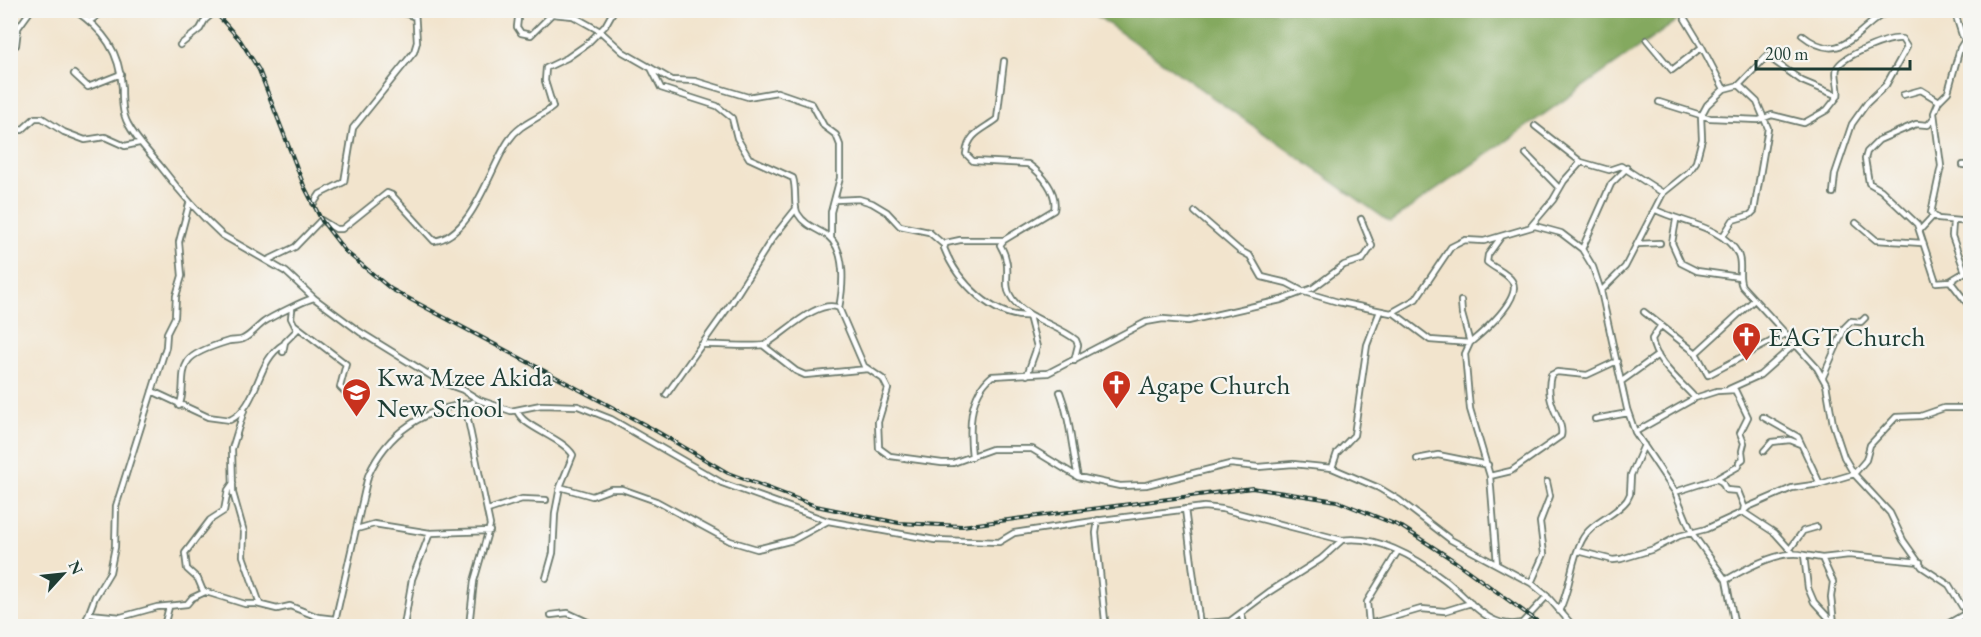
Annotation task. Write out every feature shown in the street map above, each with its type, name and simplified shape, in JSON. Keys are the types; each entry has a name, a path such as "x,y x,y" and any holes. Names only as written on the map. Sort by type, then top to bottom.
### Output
{"street":[{"path":"16,45 18,28 31,10"},
{"path":"74,10 90,21 113,48 121,74 124,113 139,143 189,204 222,235 286,272 314,298 360,332 441,382 463,390 479,400 506,410 541,405 578,406 611,419 714,479 763,499 828,521 935,540 999,542 1014,534 1098,520 1185,509 1222,509 1342,540 1376,542 1398,551 1446,580 1483,614 1501,622 1521,625 1547,596"},
{"path":"90,21 105,10"},
{"path":"180,45 200,29 205,20 217,10"},
{"path":"397,10 415,17"},
{"path":"315,202 320,194 344,182 353,128 371,108 389,81 411,60 417,42 415,10"},
{"path":"519,10 517,27 522,33 531,35 552,14 573,16 600,31 622,52 672,80 710,85 740,96 777,92 812,104 824,126 838,140 840,178 830,222 831,239 841,265 843,282 839,308 859,357 868,369 884,379 888,389 877,437 883,452 942,463 972,458 992,449 1032,449 1078,477 1132,487 1230,464 1258,467 1293,464 1332,468 1379,488 1399,500 1451,540 1531,583 1547,596 1574,627"},
{"path":"268,260 295,247 321,220 336,229 342,229 387,193 434,241 453,231 467,216 482,192 508,141 523,125 553,107 545,81 546,68 567,58 600,31 614,10"},
{"path":"1802,35 1819,47 1836,48 1890,10"},
{"path":"1954,10 1965,41 1971,46"},
{"path":"1685,19 1724,89"},
{"path":"1953,222 1952,236 1968,271 1950,281 1936,282 1922,243 1920,230 1912,217 1869,183 1865,159 1867,152 1879,140 1916,124 1928,125 1933,119 1939,101 1948,92 1965,41 1971,32"},
{"path":"1659,102 1701,116 1721,119 1765,118 1772,115 1804,123 1827,110 1838,96 1836,71 1841,62 1864,49 1893,38 1903,41 1907,47 1887,83 1867,103 1852,124 1835,174 1833,193"},
{"path":"1647,40 1672,70 1702,47"},
{"path":"1601,291 1620,274 1638,244 1663,193 1689,172 1696,162 1703,134 1701,116 1707,105 1724,89 1739,85 1769,56 1802,81 1838,96"},
{"path":"1004,61 997,119 977,130 966,154 973,161 1028,164 1047,182 1055,204 1049,215 1004,240 1000,246 1008,265 1008,293 1031,316 1076,340 1078,345 1074,361"},
{"path":"650,67 661,88 717,106 729,115 736,138 749,158 793,178 797,192 795,210 772,239 666,395"},
{"path":"74,74 88,87 121,74"},
{"path":"1723,236 1733,220 1750,215 1755,208 1760,166 1767,140 1765,118 1757,102 1739,85"},
{"path":"1903,96 1921,90 1939,101"},
{"path":"10,128 22,130 35,118 42,118 64,132 85,140 105,137 125,147 139,143"},
{"path":"1920,230 1932,216 1941,166 1933,119"},
{"path":"1535,126 1581,162 1609,170 1619,166 1627,168 1663,193"},
{"path":"1526,154 1559,188"},
{"path":"1394,313 1416,298 1453,246 1465,240 1481,241 1530,226 1581,162"},
{"path":"1963,165 1971,165"},
{"path":"1582,249 1611,184 1627,168"},
{"path":"836,200 859,199 872,203 887,212 900,226 929,232 944,245 950,261 973,293 1013,315 1031,316"},
{"path":"84,627 110,572 115,547 116,506 166,347 166,333 175,317 176,296 182,276 179,242 189,204"},
{"path":"795,210 807,224 831,239"},
{"path":"1656,210 1676,220 1723,236 1738,255 1739,277 1742,286 1823,377 1833,424 1844,457 1854,474 1890,513 1903,540 1926,571 1949,585 1968,612 1944,627"},
{"path":"1195,212 1239,250 1250,256 1262,277 1287,283 1304,292 1394,313 1430,340 1470,343"},
{"path":"1932,216 1953,222 1971,222"},
{"path":"972,458 970,426 972,411 983,384 995,375 1048,373 1146,322 1163,319 1188,321 1240,308 1268,304 1304,292 1321,284 1344,265 1358,262 1368,256 1372,246 1361,219"},
{"path":"1676,220 1672,243 1681,263 1697,271 1739,277"},
{"path":"1856,223 1876,240 1922,243"},
{"path":"1530,226 1562,233 1582,249 1593,267 1601,291 1628,413 1635,432 1675,492 1692,533 1726,580 1735,627"},
{"path":"1497,564 1490,476 1470,409 1465,354 1470,343 1494,323 1515,293 1515,287 1509,278 1487,262 1488,255 1503,235"},
{"path":"944,245 954,240 1004,240"},
{"path":"1638,244 1660,243"},
{"path":"1950,281 1971,307"},
{"path":"180,406 184,397 183,374 189,359 220,344 243,339 266,320 294,308 303,301 314,298"},
{"path":"1461,301 1462,315 1470,343"},
{"path":"1696,353 1753,301"},
{"path":"701,345 764,346 819,308 828,305 839,308"},
{"path":"260,604 243,556 244,532 233,483 232,449 244,410 268,361 296,333 290,316 294,308"},
{"path":"1332,468 1337,453 1354,435 1367,345 1380,311"},
{"path":"1644,312 1696,353 1705,373 1710,375 1785,333"},
{"path":"1026,375 1036,347 1031,316"},
{"path":"1823,377 1845,327 1851,321 1861,322 1865,318"},
{"path":"295,325 346,364 340,387 348,394"},
{"path":"1661,325 1652,339 1658,355 1695,398"},
{"path":"283,351 284,344"},
{"path":"1635,432 1695,398 1728,389 1760,375 1795,344"},
{"path":"764,346 796,371 805,375 868,369"},
{"path":"1622,381 1658,355"},
{"path":"1490,476 1511,471 1562,436 1562,428 1549,400 1551,375 1557,372 1587,375 1617,361"},
{"path":"1970,374 1971,380"},
{"path":"1675,492 1716,478 1739,466 1739,462 1743,459 1744,443 1740,433 1748,417 1735,390 1728,389"},
{"path":"152,391 180,406 208,417 230,420 244,410"},
{"path":"1060,392 1069,416 1071,451 1078,477"},
{"path":"334,627 368,476 382,450 395,435 426,415 479,400"},
{"path":"469,627 474,581 489,531 488,510 467,416 472,403"},
{"path":"1578,551 1615,560 1654,549 1679,536 1743,512 1748,507 1792,488 1820,484 1854,474 1866,460 1869,445 1896,417 1921,416 1944,408 1971,408"},
{"path":"517,410 520,418 561,444 573,455 560,487 555,513 553,553 546,578"},
{"path":"1595,419 1628,413"},
{"path":"1763,417 1798,437 1820,484"},
{"path":"1764,451 1772,442 1790,440 1800,444"},
{"path":"1559,611 1568,590 1578,551 1587,533 1627,500 1630,494 1631,475 1644,445"},
{"path":"1417,459 1438,455 1488,465"},
{"path":"1716,478 1722,482 1726,490 1738,491 1744,506 1743,512"},
{"path":"205,592 198,579 187,569 185,553 210,520 224,511 228,490 233,483"},
{"path":"1531,583 1544,554 1540,528 1550,496 1547,483"},
{"path":"560,487 592,496 611,489 622,489 657,501 730,541 757,549 792,540 828,521"},
{"path":"488,510 522,499 546,500"},
{"path":"1185,509 1200,626"},
{"path":"1743,512 1775,533 1791,550 1804,555 1822,558 1850,555 1920,562"},
{"path":"1098,520 1096,533 1105,621"},
{"path":"357,529 374,524 430,532 489,531"},
{"path":"1726,580 1791,550 1803,531 1817,527"},
{"path":"404,627 412,579 430,532"},
{"path":"1230,621 1269,592 1321,559 1342,540"},
{"path":"1369,624 1367,602 1398,551"},
{"path":"1804,555 1808,588 1814,602 1835,625"},
{"path":"1822,558 1833,582 1835,625"},
{"path":"89,614 121,617 189,603 192,598 205,592 245,604 260,604 275,609 290,606 318,617 335,619"},
{"path":"1362,627 1421,609 1452,610 1471,603"},
{"path":"164,627 169,607"},
{"path":"551,615 568,613 596,627"},
{"path":"1241,613 1245,627"},
{"path":"1173,627 1242,621"}],"green space":[{"path":"1090,11 1691,11 1390,222"}],"railway":[{"path":"213,10 240,40 259,70 304,186 322,221 345,251 391,289 651,428 728,473 816,506 899,523 962,526 1252,488 1337,501 1402,527 1453,560 1544,626"}],"place":[{"name":"EAGT Church","path":"1747,362"},
{"name":"Agape Church","path":"1117,410"},
{"name":"Kwa Mzee Akida New School","path":"356,418"}]}
